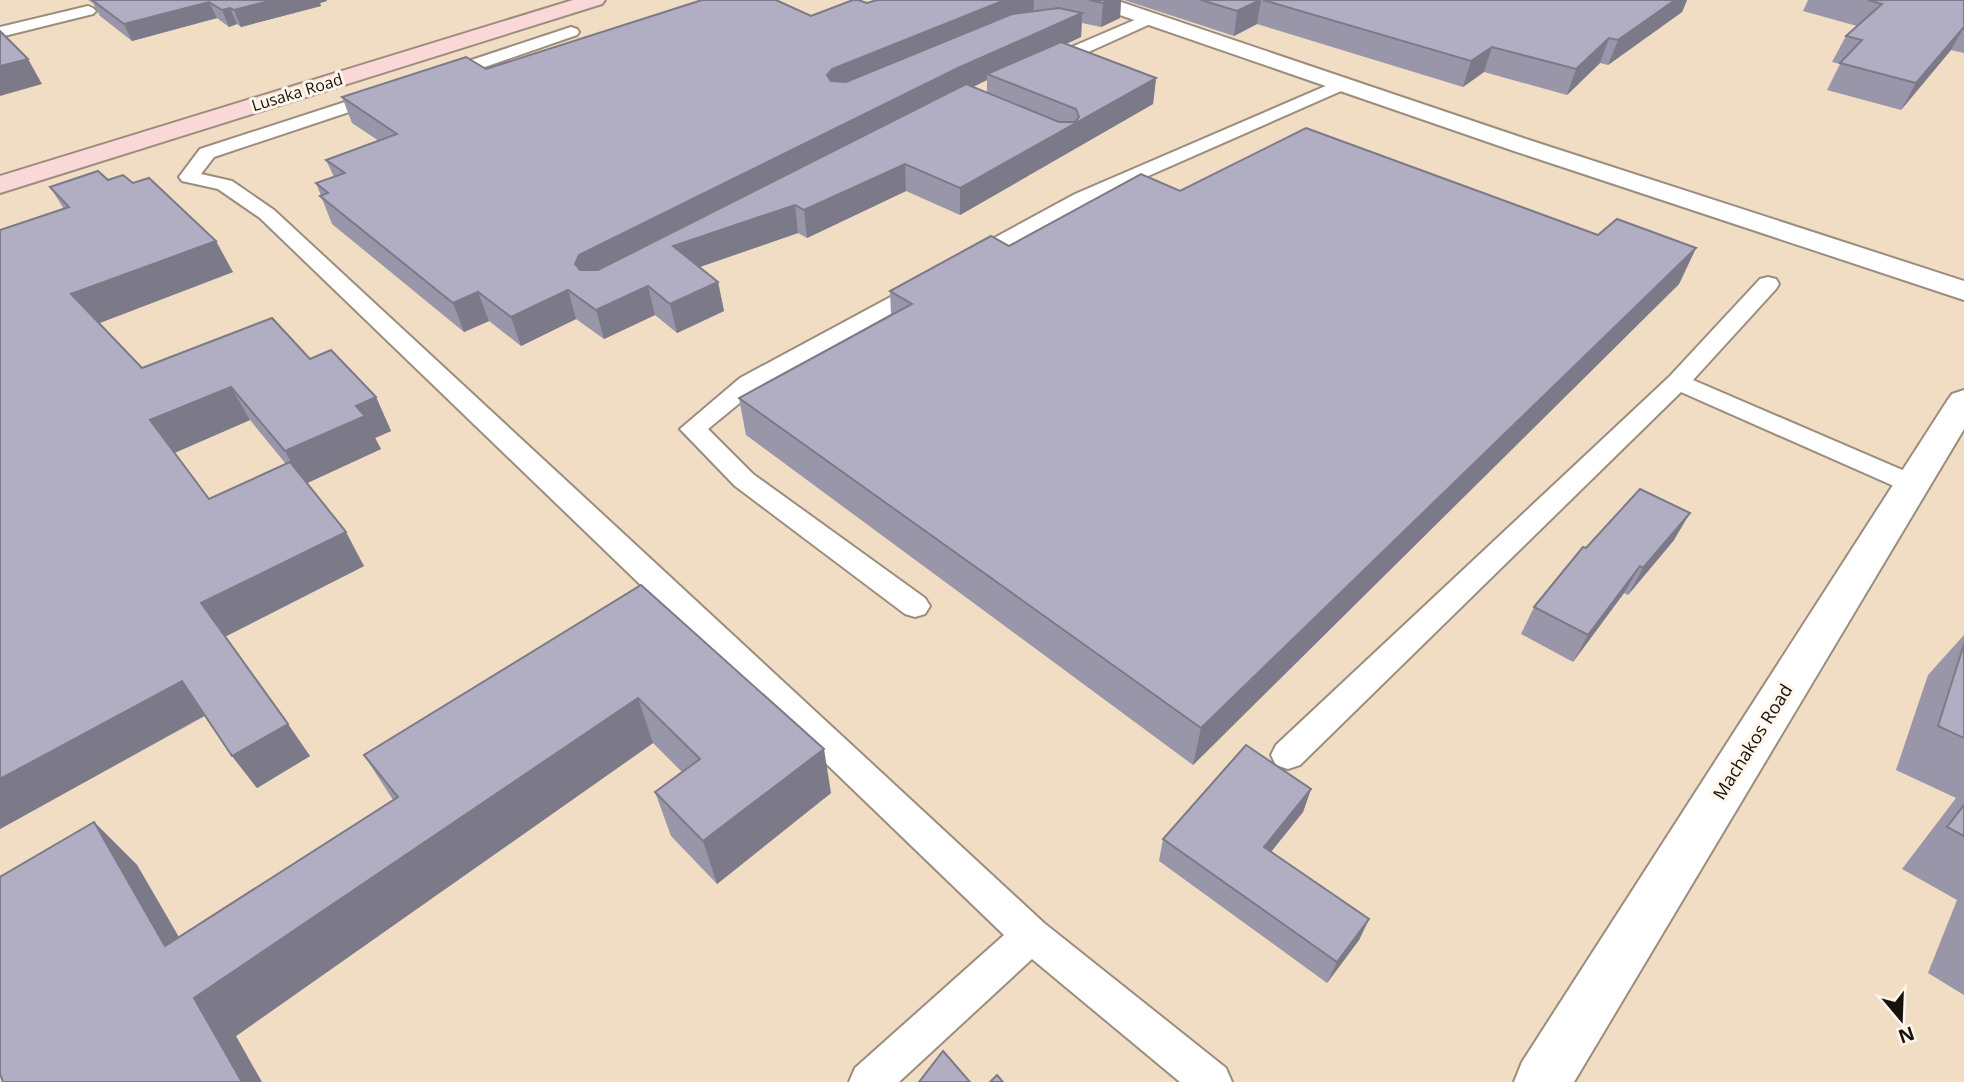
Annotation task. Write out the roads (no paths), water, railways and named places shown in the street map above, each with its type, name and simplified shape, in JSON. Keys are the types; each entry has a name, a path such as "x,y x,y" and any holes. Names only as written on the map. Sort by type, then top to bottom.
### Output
{"main road":[{"name":"Lusaka Road","path":"0,164 541,0"},
{"name":"Lusaka Road","path":"0,185 595,0"}],"street":[{"path":"1095,0 1964,291"},
{"name":"Machakos Road","path":"1542,1082 1964,401"}],"lane":[{"path":"0,32 94,10 75,0"},
{"path":"1026,73 1150,19"},
{"path":"1086,29 1110,36"},
{"path":"571,32 207,153 189,177 225,185 267,214 1031,935 1212,1082"},
{"path":"915,606 744,480 693,429 749,383 1082,198 1342,84"},
{"path":"1288,755 1678,382 1768,284"},
{"path":"1678,382 1912,484"},
{"path":"869,1082 1031,935"}]}
